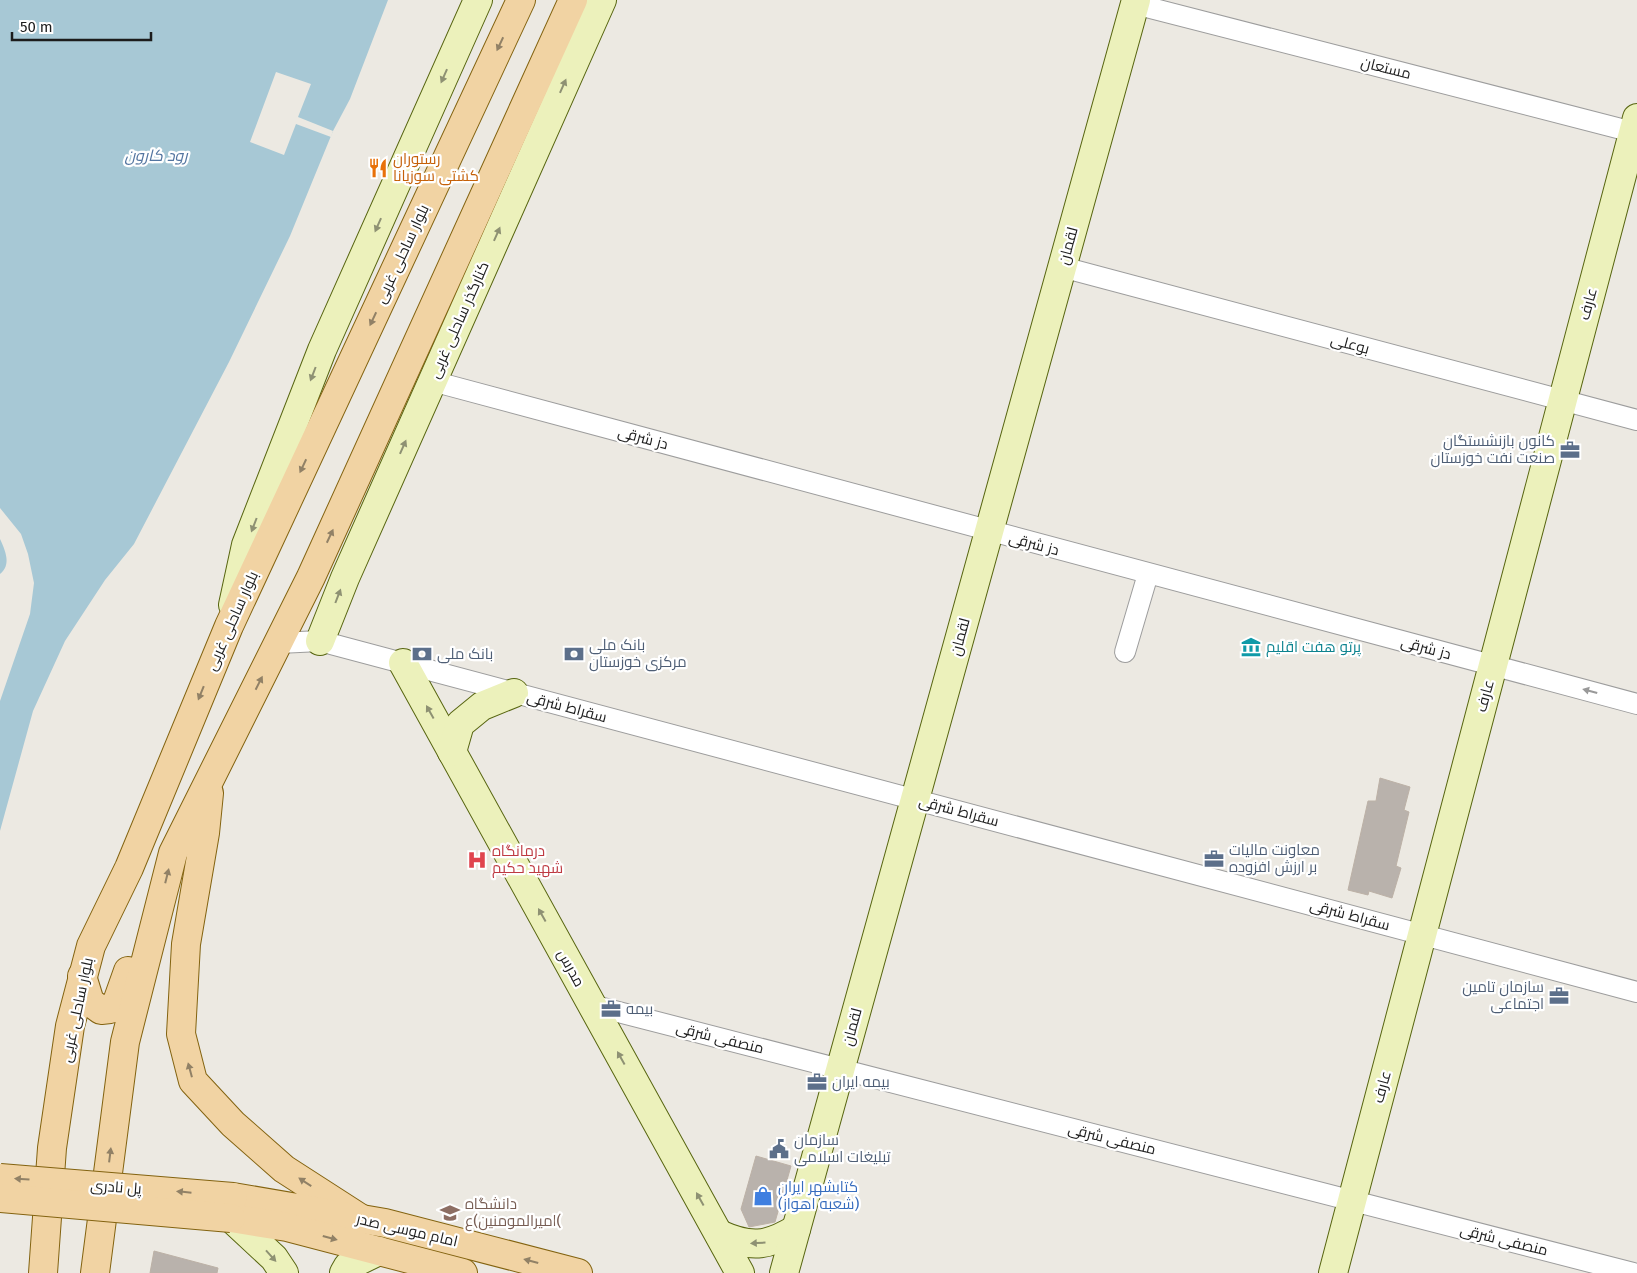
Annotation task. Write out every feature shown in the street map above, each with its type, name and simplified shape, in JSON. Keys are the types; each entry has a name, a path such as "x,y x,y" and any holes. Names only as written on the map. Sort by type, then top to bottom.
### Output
{"main road":[{"name":"بلوار ساحلی غربی","path":"43,1273 52,1148 70,1026 91,946 129,868 229,626 521,0"},
{"path":"95,1273 125,1042 173,853 279,643 412,357 573,0"},
{"path":"210,778 205,833 186,944 181,1034 193,1081 233,1124 284,1169 360,1218"},
{"path":"82,976 90,1002 101,1010 110,1009 117,1002 136,950 159,908"},
{"name":"پل نادری","path":"0,1178 232,1208"},
{"name":"پل نادری","path":"0,1198 232,1208"},
{"name":"امام موسی صدر","path":"232,1208 360,1218 578,1273"},
{"name":"امام موسی صدر","path":"232,1208 287,1227 463,1273"}],"street":[{"path":"229,626 246,545 322,350 478,0"},
{"name":"کنارگذر ساحلی غربی","path":"320,641 344,578 602,0"},
{"name":"مستعان","path":"1135,2 1636,128"},
{"name":"لقمان","path":"784,1273 1135,2"},
{"name":"عارف","path":"1333,1273 1562,400 1636,128"},
{"name":"بوعلی","path":"1062,267 1637,420"},
{"name":"دز شرقی","path":"432,381 989,532 1637,704"},
{"path":"1125,652 1148,574"},
{"name":"سقراط شرقی","path":"279,643 320,641 1637,992"},
{"name":"مدرس","path":"403,663 740,1273"},
{"path":"452,752 460,724 482,706 514,693"},
{"name":"منصفی شرقی","path":"591,1005 1633,1273"},
{"path":"232,1208 274,1258 284,1273"},
{"path":"719,1234 738,1242 758,1245 778,1240 796,1229"},
{"path":"344,1273 348,1266 379,1251"}],"water":[{"name":"رود کارون","path":"0,0 388,0 350,99 333,131 290,236 229,362 134,544 105,580 65,641 33,711 0,831 0,701 30,614 34,583 28,554 21,534 0,508"},
{"path":"0,539 7,562 0,574"}],"pier":[{"path":"276,72 311,84 298,117 333,131 331,137 296,124 284,155 250,142"}],"building":[{"path":"1380,778 1410,787 1404,810 1409,812 1396,866 1401,868 1392,898 1369,891 1368,895 1348,890 1368,801 1376,801"},
{"path":"756,1156 791,1166 775,1222 749,1227 741,1209"},
{"path":"154,1251 218,1268 217,1273 150,1273"}],"place":[{"name":"رستوران کشتی سوزیانا","path":"378,168"},
{"name":"کانون بازنشستگان صنعت نفت خوزستان","path":"1570,450"},
{"name":"پرتو هفت اقلیم","path":"1251,647"},
{"name":"بانک ملی","path":"422,654"},
{"name":"بانک ملی مرکزی خوزستان","path":"574,654"},
{"name":"معاونت مالیات بر ارزش افزوده","path":"1214,859"},
{"name":"درمانگاه شهید حکیم","path":"477,860"},
{"name":"سازمان تامین اجتماعی","path":"1559,996"},
{"name":"بیمه","path":"611,1009"},
{"name":"بیمه ایران","path":"817,1082"},
{"name":"سازمان تبلیغات اسلامی","path":"779,1149"},
{"name":"کتابشهر ایران (شعبه اهواز)","path":"763,1196"},
{"name":"دانشگاه امیرالمومنین)ع(","path":"450,1213"}]}
